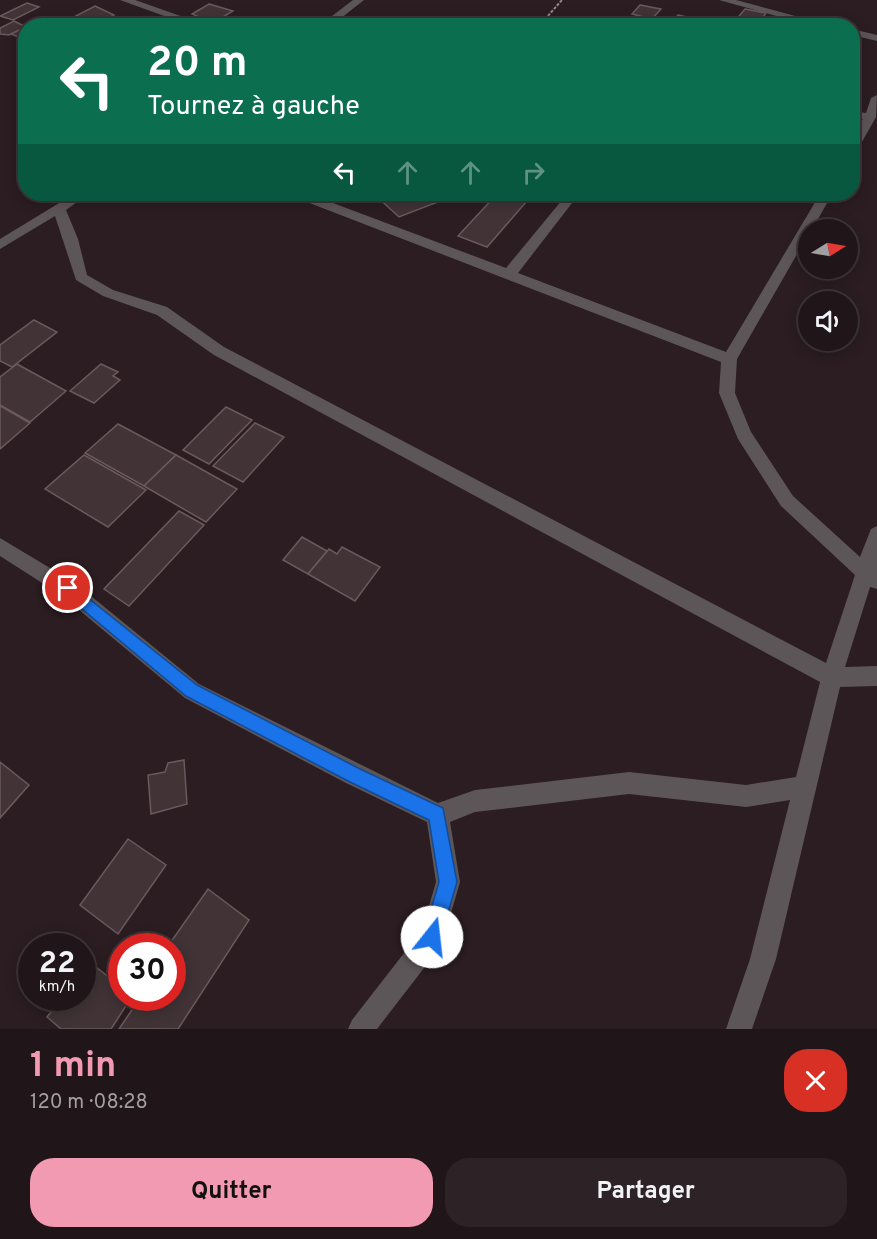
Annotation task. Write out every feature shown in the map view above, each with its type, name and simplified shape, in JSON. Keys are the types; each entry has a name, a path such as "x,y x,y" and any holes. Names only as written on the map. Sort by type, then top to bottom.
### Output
{"street":[{"path":"125,0 180,18"},
{"path":"335,18 359,0"},
{"path":"724,0 795,18"},
{"path":"860,34 877,38"},
{"path":"860,135 877,98"},
{"path":"860,115 870,117"},
{"path":"0,245 71,201"},
{"path":"318,201 729,358"},
{"path":"510,273 567,201"},
{"path":"822,201 729,358 727,393 744,435 787,501 871,577"},
{"path":"59,209 71,239 81,277 108,293 162,310 219,351 832,677 877,676"},
{"path":"739,1029 763,959 832,677 871,577 877,534"},
{"path":"0,546 68,588 192,691 354,775 437,814 475,801 629,783 746,796 805,787"},
{"path":"361,1029 432,937 448,882 437,814"}],"path":[{"path":"546,18 562,0"}],"building":[{"path":"27,3 39,7 13,20 0,16"},
{"path":"209,4 233,11 221,18 201,18 192,14"},
{"path":"640,5 661,9 653,18 632,14"},
{"path":"95,6 114,15 108,18 74,17"},
{"path":"745,9 766,13 763,18 737,18"},
{"path":"678,15 692,18 675,18"},
{"path":"14,21 18,23 18,31 9,35 0,34 0,28"},
{"path":"382,201 440,201 399,217"},
{"path":"490,201 527,201 487,247 458,236"},
{"path":"34,320 57,332 12,367 0,361 0,345"},
{"path":"17,364 66,391 30,422 0,405 0,377"},
{"path":"101,364 118,372 113,376 120,380 94,403 70,391"},
{"path":"0,406 30,423 0,449"},
{"path":"226,407 252,420 209,464 183,450"},
{"path":"255,423 284,437 243,482 213,466"},
{"path":"118,424 176,455 144,486 85,453"},
{"path":"84,455 146,490 108,527 45,489"},
{"path":"176,455 237,489 206,522 144,486"},
{"path":"179,511 204,525 129,606 104,589"},
{"path":"302,537 327,551 308,574 283,560"},
{"path":"342,547 380,567 355,601 308,574 329,549 337,554"},
{"path":"184,760 187,804 151,814 148,775 165,772 168,763"},
{"path":"0,762 29,785 0,818"},
{"path":"128,839 166,865 119,933 80,905"},
{"path":"208,889 249,920 178,1029 119,1029 131,1011 186,1011 186,933 177,933"},
{"path":"96,967 108,977 108,1011 123,1011 111,1029 61,1029 47,1017 52,1011 96,1011"}],"route":[{"path":"68,588 192,691 354,775 437,814 448,882 432,937"}]}
